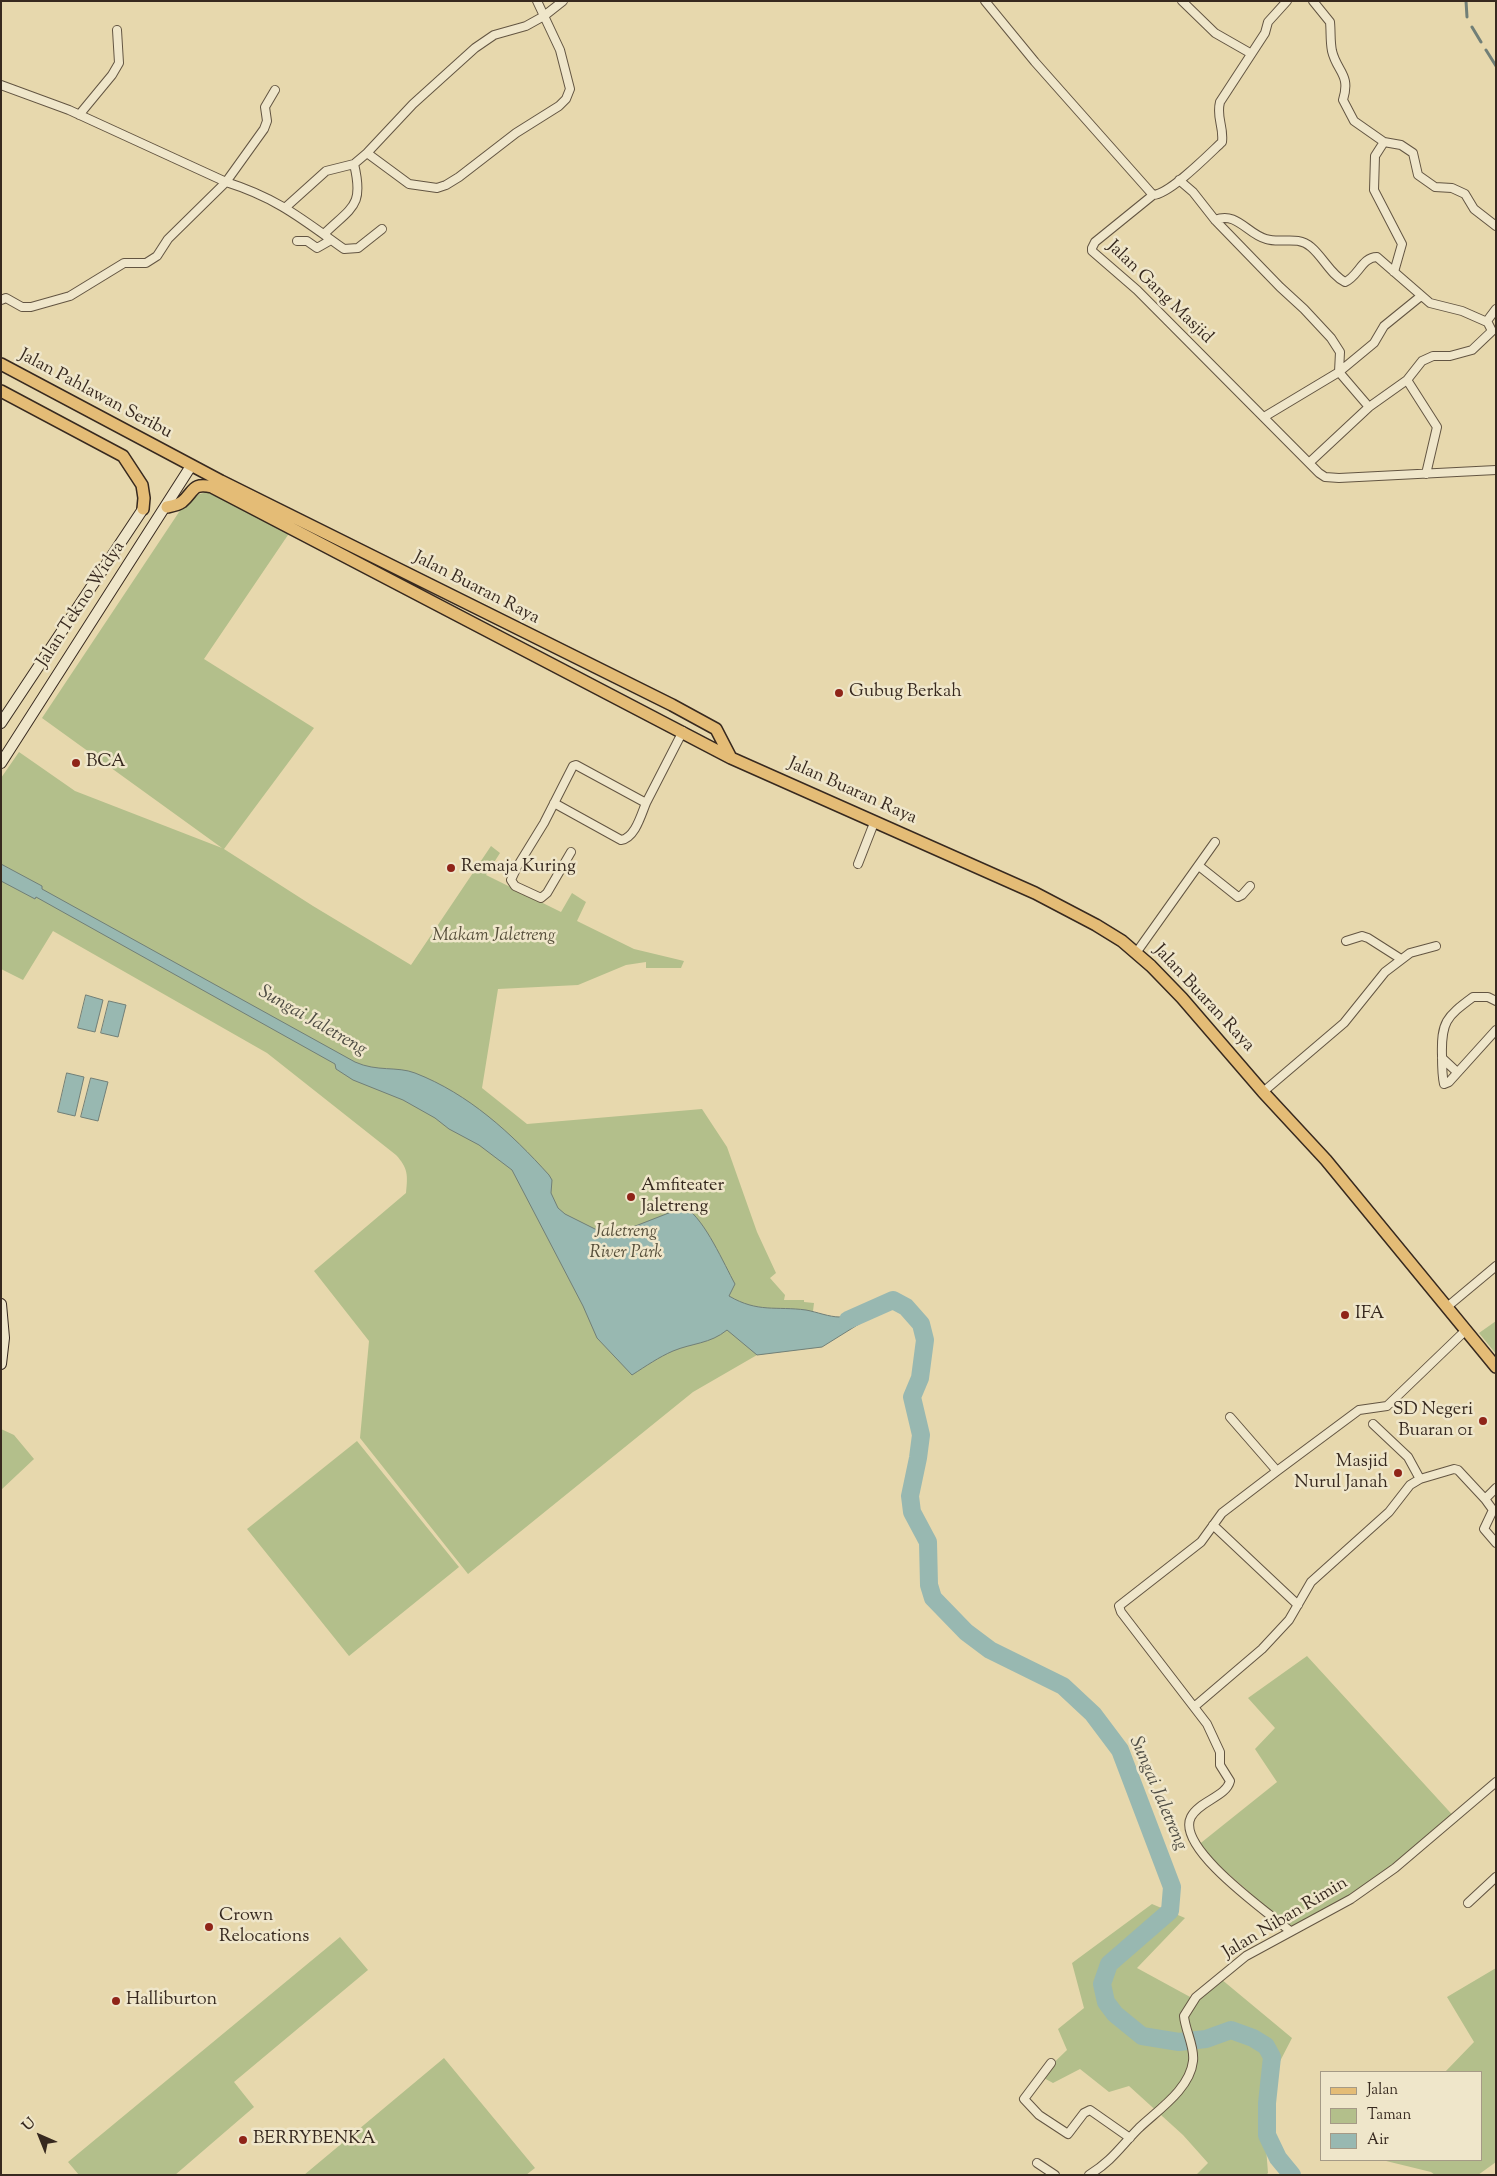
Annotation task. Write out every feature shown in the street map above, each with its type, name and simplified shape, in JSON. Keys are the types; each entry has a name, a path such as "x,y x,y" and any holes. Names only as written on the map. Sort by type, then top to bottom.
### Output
{"main road":[{"name":"Jalan Pahlawan Seribu","path":"1,364 191,466"},
{"name":"Jalan Tekno Widya","path":"1,391 123,456 142,485 144,498 143,509 1,723"},
{"name":"Jalan Tekno Widya","path":"1,762 167,507 191,466"},
{"name":"Jalan Buaran Raya","path":"191,466 420,597 683,731 732,758 874,823 953,855 1035,893 1096,925 1136,953 1182,998 1263,1092 1326,1160 1496,1367"},
{"name":"Jalan Buaran Raya","path":"167,507 181,502 194,488 205,485 268,510 679,709 716,730 732,758"},
{"path":"1,1304 4,1338 1,1364"}],"street":[{"path":"366,153 409,184 437,188 459,177 516,133 559,106 566,99 570,88 560,50 537,1"},
{"path":"286,207 326,171 354,164 413,104 475,48 494,35 526,26 544,16 563,1"},
{"path":"986,1 1035,62 1153,195 1164,192 1180,180 1222,142 1223,130 1217,113 1220,102 1250,53 1265,33 1268,22 1287,1"},
{"path":"1182,1 1216,33 1250,53"},
{"path":"1313,1 1330,22 1329,34 1332,53 1344,75 1347,87 1343,100 1354,120 1384,142 1401,145 1413,153 1418,175 1435,187 1452,188 1466,194 1474,209 1496,226"},
{"path":"78,115 116,69 120,55 118,30"},
{"path":"1,85 78,115 226,182 254,191 286,207 344,249 353,250 382,229"},
{"path":"1,300 6,298 22,307 31,307 70,296 124,263 146,263 157,256 168,240 226,182 264,129 267,121 265,107 275,90"},
{"path":"1384,142 1376,156 1374,190 1402,244 1394,272"},
{"path":"324,234 354,205 358,196 358,181 354,164"},
{"path":"1180,180 1194,192 1215,220 1304,309 1330,338 1340,352 1339,372 1369,407"},
{"name":"Jalan Gang Masjid","path":"1153,195 1095,242 1092,251 1137,290 1325,477 1339,478 1496,470"},
{"path":"1215,220 1232,218 1266,239 1293,240 1309,245 1346,282 1372,257 1377,257 1430,303 1462,311 1487,322 1492,330 1476,348 1453,355 1428,357 1422,361 1407,380 1369,407 1310,462"},
{"path":"297,241 308,241 318,248 331,240"},
{"path":"1264,417 1339,372 1374,343 1384,326 1421,296"},
{"path":"1487,322 1496,309"},
{"path":"1407,380 1437,427 1426,474"},
{"path":"554,803 621,840 628,839 683,731"},
{"path":"571,852 547,893 541,898 515,886 511,880 573,766 576,765 646,803"},
{"path":"858,864 874,823"},
{"path":"1136,953 1215,842"},
{"path":"1199,866 1238,896 1242,895 1250,886"},
{"path":"1346,941 1362,936 1401,959"},
{"path":"1263,1092 1344,1023 1382,976 1401,959 1410,953 1436,946"},
{"path":"1496,1001 1476,996 1450,1016 1443,1029 1442,1058 1444,1084 1449,1082 1496,1030"},
{"path":"1442,1058 1457,1072"},
{"path":"1446,1307 1496,1266"},
{"path":"1290,1931 1211,1864 1197,1846 1190,1830 1191,1817 1202,1805 1225,1790 1230,1781 1220,1765 1220,1752 1207,1724 1121,1612 1120,1606 1201,1542 1222,1512 1360,1410 1387,1406 1466,1330"},
{"path":"1230,1417 1277,1471"},
{"path":"1373,1424 1408,1457 1420,1479"},
{"path":"1194,1707 1262,1649 1289,1620 1311,1582 1388,1512 1410,1486 1420,1479 1458,1470 1493,1510 1484,1529 1496,1543"},
{"path":"1485,1499 1496,1488"},
{"path":"1213,1525 1298,1605"},
{"name":"Jalan Niban Rimin","path":"1089,2175 1114,2157 1130,2138 1180,2088 1191,2069 1193,2055 1184,2016 1196,1997 1246,1956 1351,1899 1395,1868 1496,1782"},
{"path":"1468,1903 1496,1876"},
{"path":"1051,2063 1024,2099 1032,2110 1068,2134 1084,2113 1090,2110 1130,2138"},
{"path":"1037,2163 1055,2175"}],"green space":[{"path":"207,492 290,532 204,659 314,728 224,849 313,906 411,965 491,846 500,853 486,875 561,912 572,893 586,902 577,921 634,949 684,961 681,968 646,968 646,962 626,965 578,985 498,989 482,1088 527,1124 702,1109 727,1147 757,1232 776,1273 770,1278 785,1295 784,1300 804,1300 804,1302 814,1303 813,1311 822,1347 757,1355 693,1392 468,1574 360,1438 369,1341 314,1271 406,1193 406,1172 400,1160 267,1053 53,931 23,980 1,969 1,778 19,752 75,791 222,848 42,718 189,497"},
{"path":"1496,1321 1496,1354 1479,1333"},
{"path":"1,1429 14,1435 34,1459 1,1490"},
{"path":"357,1441 459,1567 349,1656 247,1529"},
{"path":"1307,1656 1458,1821 1386,1875 1291,1929 1197,1846 1277,1782 1255,1749 1275,1728 1248,1698"},
{"path":"1152,1904 1185,1918 1137,1968 1192,1998 1221,1979 1292,2038 1262,2096 1268,2173 1266,2175 1196,2175 1208,2163 1183,2135 1129,2086 1109,2092 1080,2069 1053,2083 1040,2076 1067,2050 1058,2029 1084,2008 1072,1963"},
{"path":"340,1937 368,1970 234,2082 254,2107 175,2175 79,2175 68,2162"},
{"path":"1496,1968 1496,2162 1478,2175 1435,2175 1431,2172 1386,2161 1482,2161 1482,2071 1446,2071 1474,2042 1447,1997"},
{"path":"444,2058 535,2168 526,2175 304,2175"}],"water":[{"path":"1,864 42,886 42,889 355,1062 371,1067 415,1073 435,1082 471,1103 520,1144 549,1175 552,1180 551,1193 558,1208 565,1214 605,1234 620,1232 686,1208 707,1232 735,1284 729,1296 758,1307 806,1310 836,1317 847,1316 869,1305 867,1319 822,1347 757,1355 727,1330 707,1341 668,1353 632,1375 597,1338 583,1306 512,1170 479,1145 449,1129 435,1118 403,1100 353,1080 336,1069 335,1064 36,897 35,899 1,881"},
{"path":"86,995 103,1000 95,1032 78,1028"},
{"path":"109,1001 126,1005 118,1037 101,1033"},
{"path":"67,1073 84,1077 75,1116 58,1112"},
{"path":"91,1078 108,1082 98,1121 81,1117"}],"waterway":[{"path":"1466,1 1467,17"},
{"path":"1472,27 1481,42"},
{"path":"1486,50 1496,66"},
{"name":"Sungai Jaletreng","path":"848,1320 893,1300 906,1307 921,1324 925,1340 920,1378 912,1397 921,1435 910,1496 912,1512 928,1542 929,1585 933,1598 966,1632 990,1650 1063,1686 1093,1714 1120,1750 1172,1887 1170,1911 1109,1964 1102,1984 1106,2002 1115,2014 1142,2036 1179,2042 1206,2039 1231,2030 1253,2038 1266,2046 1272,2057 1267,2103 1267,2135 1278,2158 1292,2175"}],"place":[{"name":"Gubug Berkah","path":"839,693"},
{"name":"BCA","path":"76,763"},
{"name":"Remaja Kuring","path":"451,868"},
{"name":"Amfiteater Jaletreng","path":"631,1197"},
{"name":"IFA","path":"1345,1315"},
{"name":"SD Negeri Buaran 01","path":"1483,1421"},
{"name":"Masjid Nurul Janah","path":"1398,1473"},
{"name":"Crown Relocations","path":"209,1927"},
{"name":"Halliburton","path":"116,2001"},
{"name":"BERRYBENKA","path":"243,2140"}],"park label":[{"name":"Makam Jaletreng","path":"494,937"},
{"name":"Jaletreng River Park","path":"626,1243"}]}
